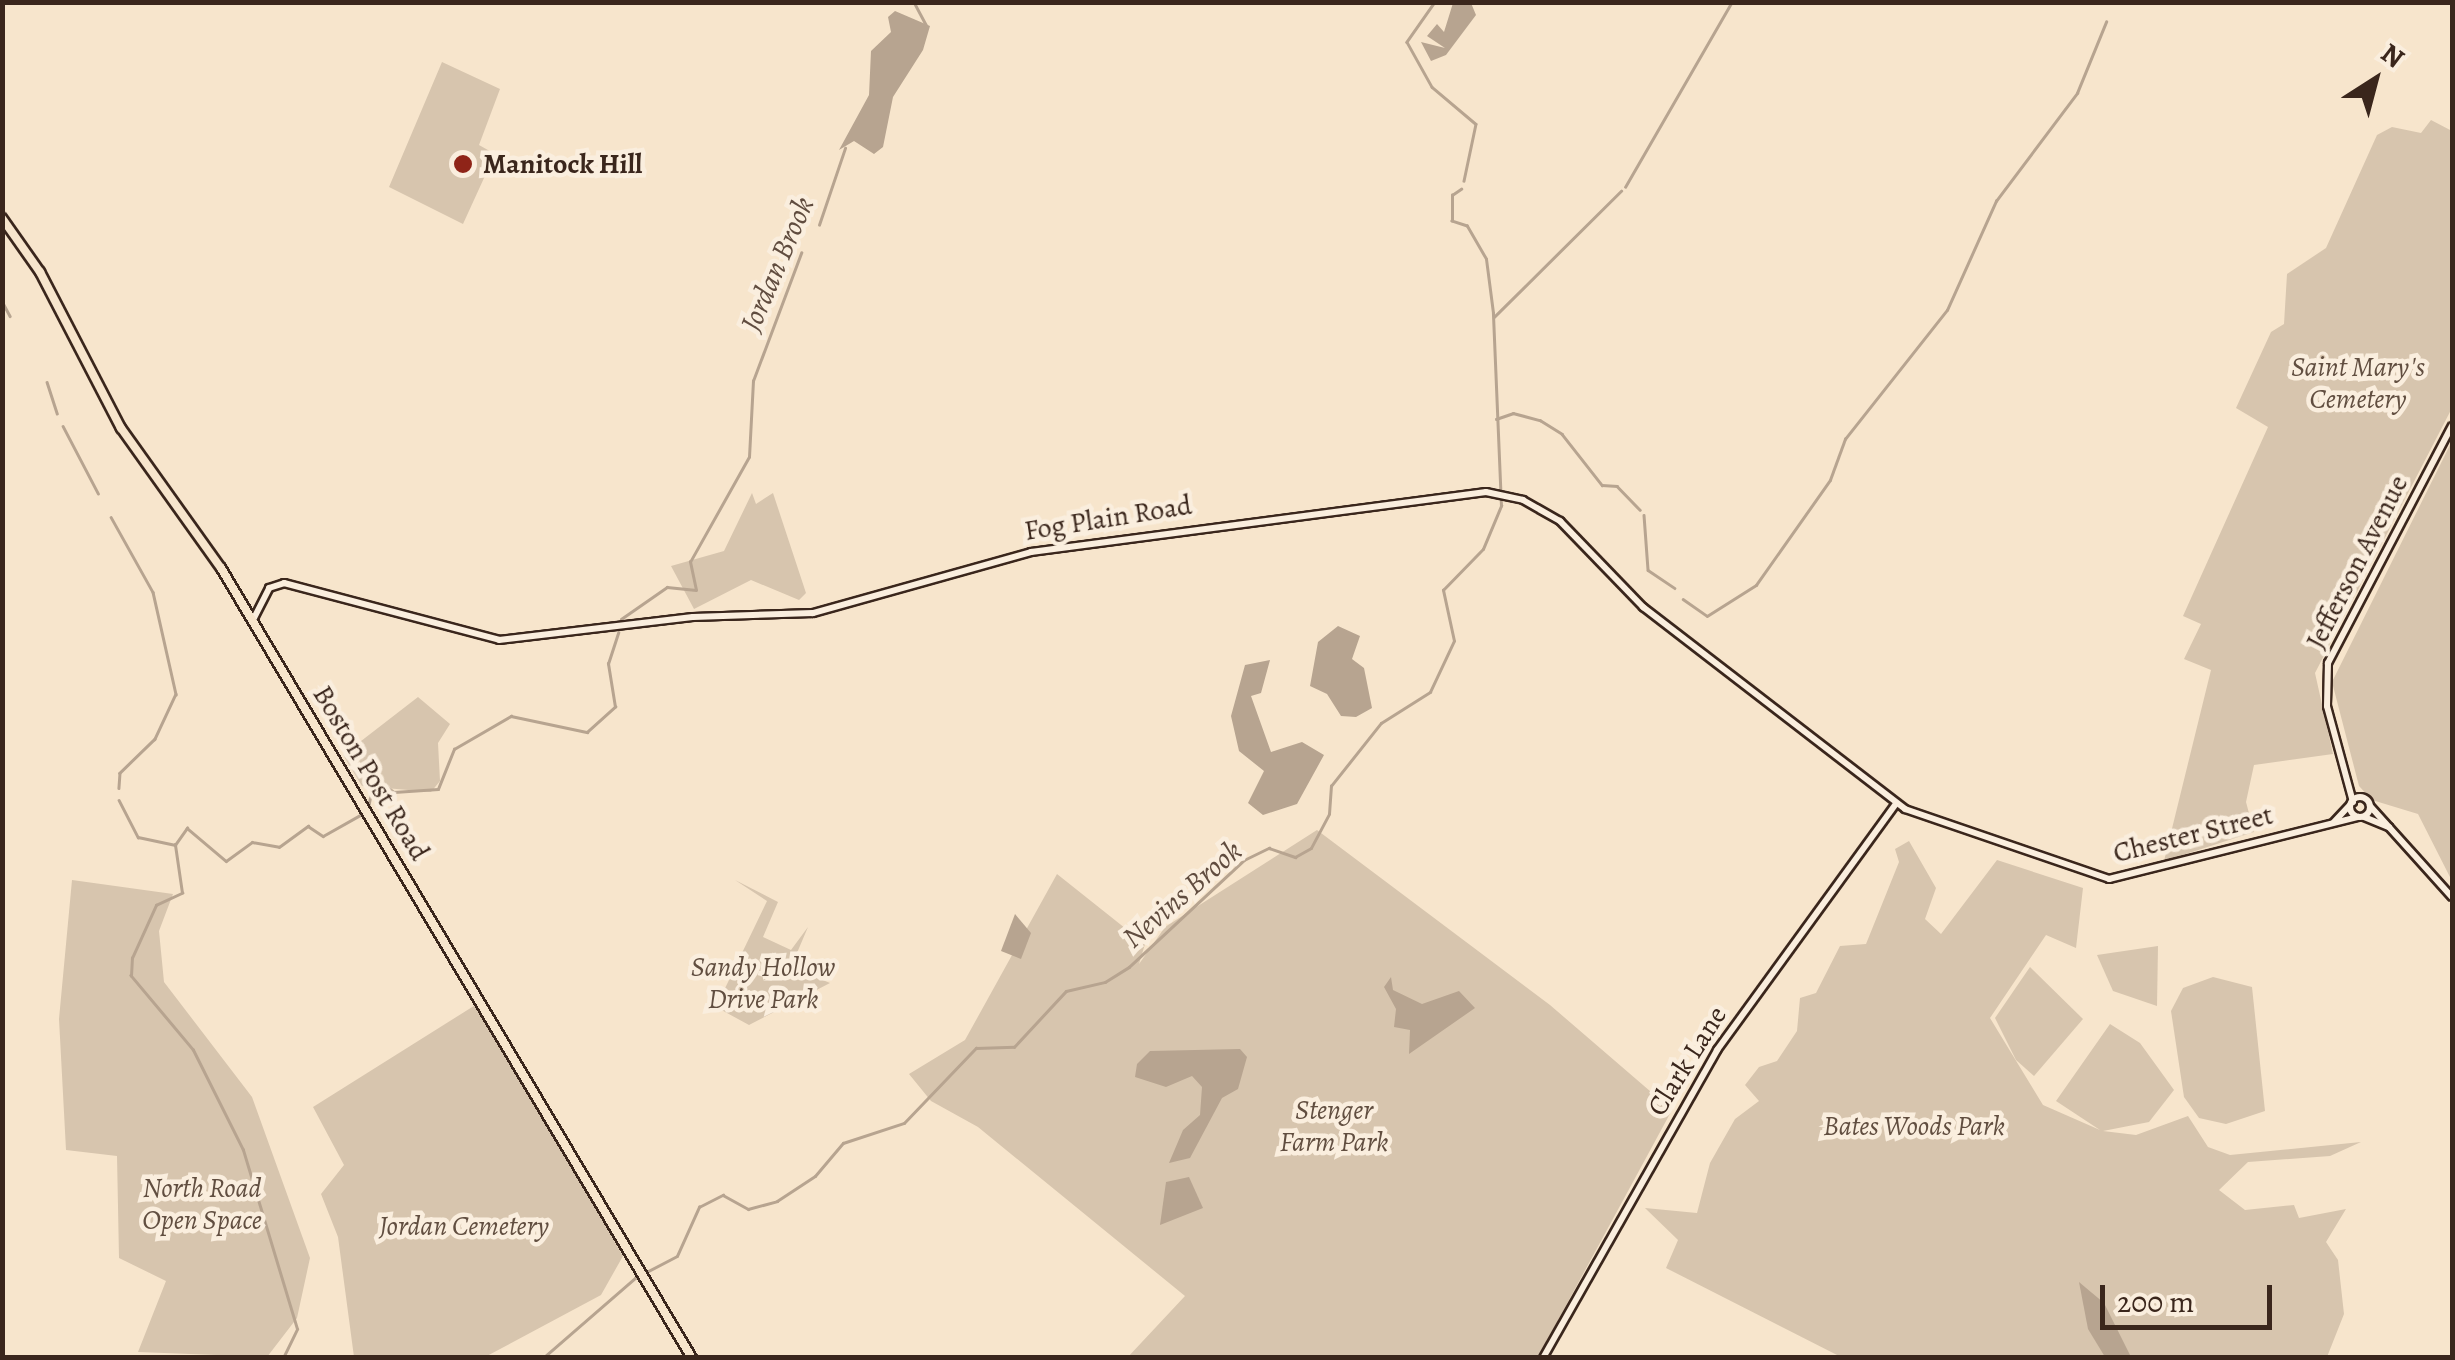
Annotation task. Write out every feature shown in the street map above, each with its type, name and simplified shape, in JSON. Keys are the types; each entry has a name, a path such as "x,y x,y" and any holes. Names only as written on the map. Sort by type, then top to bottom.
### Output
{"main road":[{"name":"Boston Post Road","path":"2,218 46,283 121,428 253,620 692,1358"},
{"name":"Jefferson Avenue","path":"2352,803 2350,781 2327,706 2328,663 2452,426"},
{"name":"Fog Plain Road","path":"253,620 269,588 284,583 499,640 693,617 813,613 1030,552 1434,494 1502,494 1560,521 1643,607 1895,805"},
{"name":"Jefferson Avenue","path":"2350,781 2452,897"},
{"path":"2352,803 2360,817"},
{"path":"2334,822 2352,803 2368,803 2360,817"},
{"name":"Chester Street","path":"1895,805 2108,879 2360,817"},
{"name":"Clark Lane","path":"1543,1358 1717,1050 1895,805"},
{"name":"Jefferson Avenue","path":"2360,817 2390,827"}],"green space":[{"path":"442,62 500,89 479,145 495,154 463,224 389,187"},
{"name":"Saint Mary's Cemetery","path":"2431,120 2452,131 2452,408 2315,673 2333,754 2254,765 2246,802 2254,832 2164,861 2211,670 2184,659 2201,624 2183,616 2268,427 2236,408 2271,332 2284,324 2287,274 2326,248 2377,135 2392,127 2421,133"},
{"path":"2452,441 2452,881 2418,814 2372,800 2359,786 2332,682"},
{"path":"752,493 756,504 773,493 806,593 799,600 751,580 694,609 671,566 724,551"},
{"path":"418,697 450,724 438,743 440,781 431,792 362,786 343,755"},
{"name":"Stenger Farm Park","path":"1317,830 1550,1005 1672,1110 1538,1357 1127,1358 1185,1296 978,1127 931,1101 909,1074 965,1040 1057,874 1145,944 1139,964 1165,927"},
{"name":"Bates Woods Park","path":"1909,841 1936,888 1925,919 1941,934 1997,860 2083,888 2076,948 2046,935 1990,1018 2043,1105 2100,1130 2056,1101 2110,1024 2140,1043 2174,1090 2149,1122 2103,1131 2136,1135 2188,1116 2208,1147 2230,1155 2361,1142 2330,1156 2248,1162 2219,1190 2245,1210 2294,1205 2299,1218 2346,1209 2326,1242 2338,1260 2344,1314 2327,1357 1841,1357 1666,1268 1678,1240 1645,1208 1697,1213 1710,1163 1735,1119 1759,1101 1745,1085 1759,1067 1777,1061 1797,1031 1800,998 1816,993 1840,946 1866,944 1899,862 1895,849"},
{"name":"North Road Open Space","path":"72,880 173,894 159,931 164,982 252,1097 310,1258 297,1318 267,1357 138,1352 166,1281 119,1258 117,1156 66,1150 59,1019"},
{"name":"Sandy Hollow Drive Park","path":"735,880 778,902 763,937 791,950 808,927 791,967 830,983 749,1025 716,1007 767,901"},
{"path":"2158,946 2157,1006 2113,991 2097,955"},
{"path":"2030,967 2083,1019 2034,1076 2016,1060 1995,1018"},
{"path":"2213,977 2252,987 2265,1111 2226,1124 2199,1118 2184,1097 2171,1011 2183,988"},
{"name":"Jordan Cemetery","path":"477,1004 623,1256 601,1295 485,1357 354,1357 338,1237 321,1194 344,1165 313,1107"}],"shaded area":[{"path":"1453,3 1471,3 1476,15 1446,55 1431,61 1421,42 1445,48 1427,36 1437,24 1444,32"},
{"path":"895,11 930,26 923,50 893,97 883,147 874,154 854,141 839,150 869,95 871,51 891,32 888,17"},
{"path":"1338,626 1360,636 1352,659 1364,668 1372,708 1356,717 1341,716 1327,694 1310,686 1318,642"},
{"path":"1270,660 1261,693 1251,696 1271,752 1302,742 1324,755 1297,804 1263,815 1248,803 1264,771 1239,751 1231,716 1245,665"},
{"path":"1015,914 1031,933 1021,959 1001,951"},
{"path":"1391,977 1393,990 1422,1004 1459,991 1475,1008 1409,1054 1410,1030 1394,1027 1396,1009 1384,987"},
{"path":"1240,1049 1247,1057 1238,1089 1222,1098 1190,1158 1169,1163 1183,1130 1200,1115 1202,1087 1192,1076 1166,1087 1135,1077 1137,1064 1150,1051"},
{"path":"1189,1177 1203,1208 1160,1225 1166,1182"},
{"path":"2079,1282 2104,1303 2131,1357 2105,1357 2088,1329"}],"waterway":[{"name":"Jordan Brook","path":"914,2 926,25"},
{"name":"Nevins Brook","path":"1435,2 1407,42 1432,87 1476,124 1464,181"},
{"path":"1625,187 1732,2"},
{"path":"1683,599 1707,616 1756,585 1830,480 1845,439 1947,310 1996,201 2077,93 2106,22"},
{"name":"Jordan Brook","path":"819,225 845,148"},
{"name":"Nevins Brook","path":"543,1358 635,1278 677,1256 699,1207 723,1195 748,1209 777,1201 815,1176 843,1143 904,1123 976,1048 1014,1047 1066,991 1105,982 1129,967 1244,860 1269,848 1295,857 1311,848 1329,814 1331,786 1381,723 1430,692 1454,641 1443,590 1483,549 1501,506 1493,313 1486,259 1467,226 1452,221 1452,195 1461,189"},
{"path":"1494,317 1621,191"},
{"name":"Jordan Brook","path":"621,619 667,587 696,590 690,562 749,457 753,381 801,253"},
{"path":"2,301 10,316"},
{"path":"47,382 57,413"},
{"path":"1496,419 1513,413 1540,420 1562,434 1602,485 1617,486 1640,510"},
{"path":"63,426 98,493"},
{"path":"1644,515 1648,570 1675,588"},
{"path":"111,517 153,592 176,694 155,739 120,773 119,788"},
{"name":"Jordan Brook","path":"368,808 371,793 383,784 394,792 438,789 454,749 511,716 587,732 615,707 608,664 618,633"},
{"path":"119,800 138,837 175,845"},
{"name":"Jordan Brook","path":"283,1358 297,1329 243,1150 193,1050 131,976 132,958 156,905 182,893 175,845 187,828 226,861 252,842 279,847 308,826 323,836 362,814"}],"place":[{"name":"Manitock Hill","path":"463,164"}]}
